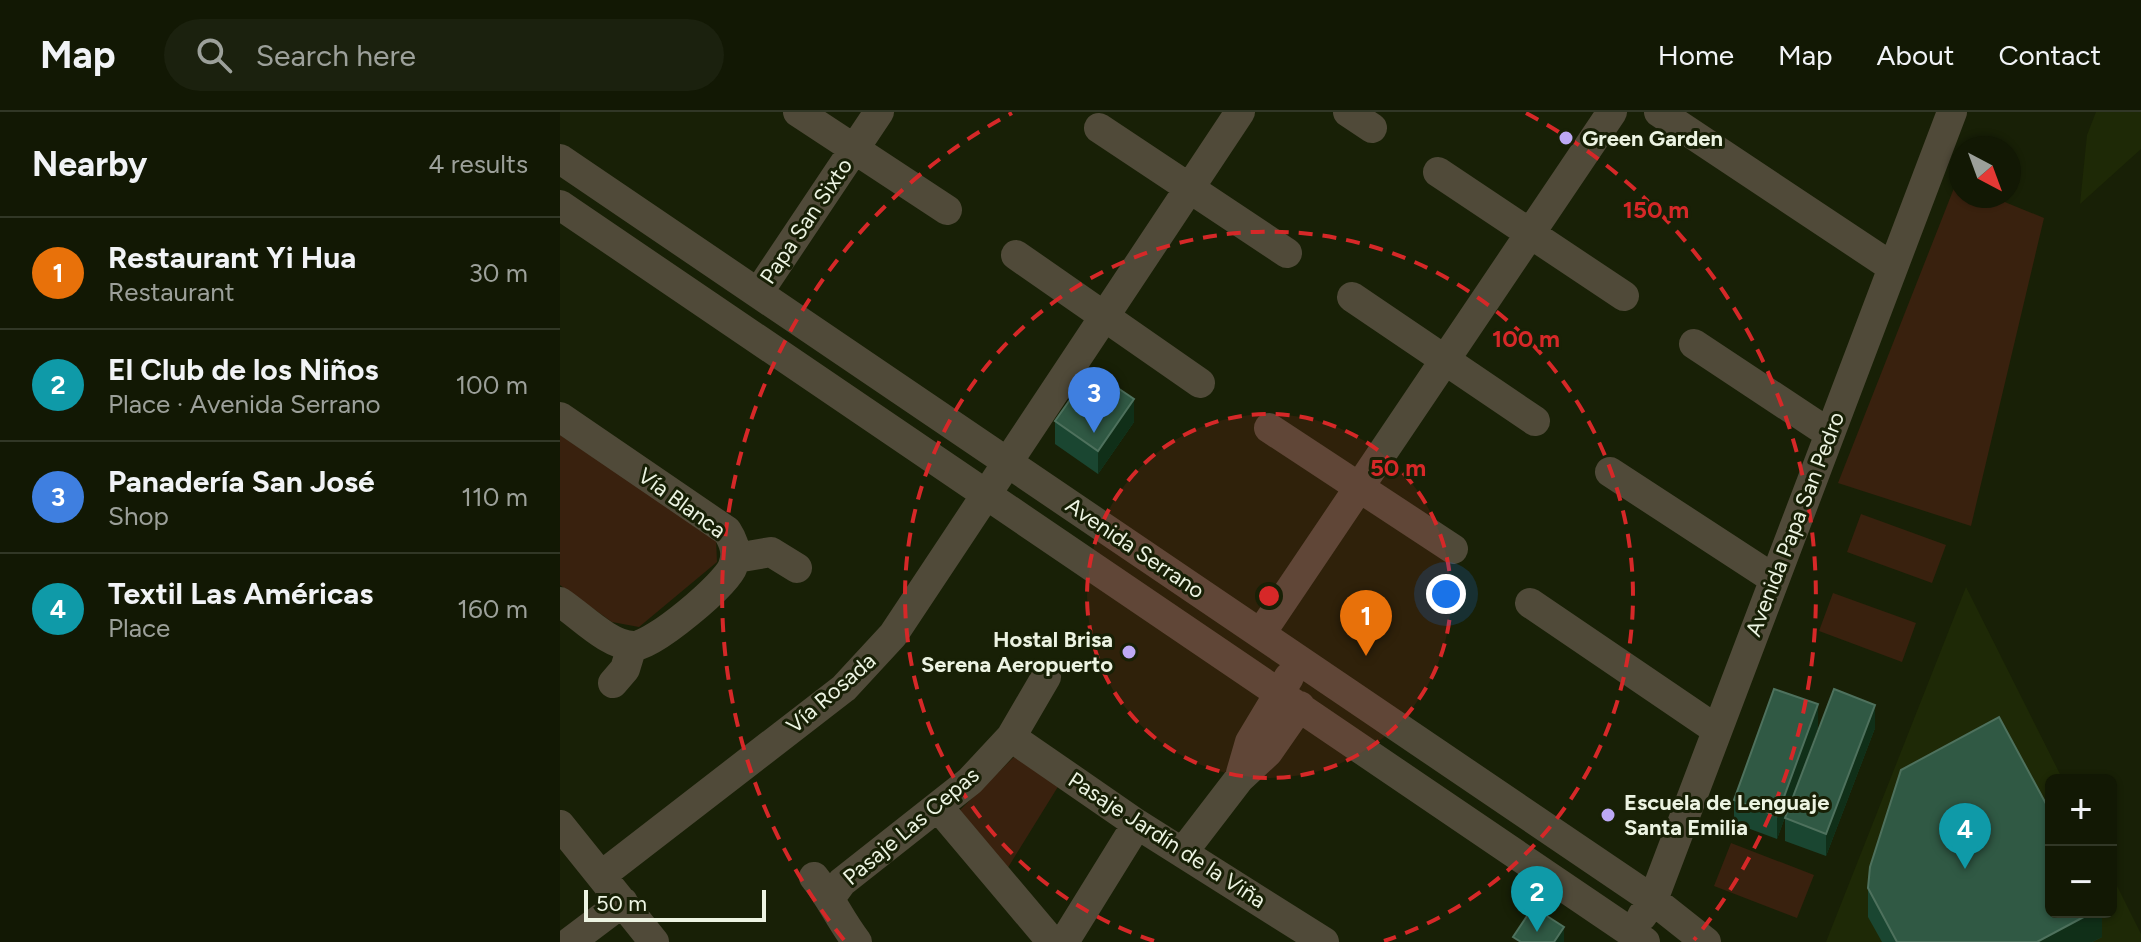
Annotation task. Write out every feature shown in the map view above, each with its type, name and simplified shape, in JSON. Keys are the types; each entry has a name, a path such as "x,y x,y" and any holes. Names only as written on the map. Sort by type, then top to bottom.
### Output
{"street":[{"name":"Papa San Sixto","path":"798,112 947,210"},
{"name":"Papa San Sixto","path":"758,293 879,112"},
{"name":"Vía Rosada","path":"602,875 844,688 871,663 1240,112"},
{"path":"1261,633 1612,112"},
{"path":"1659,112 1892,267"},
{"name":"Avenida Papa San Pedro","path":"1638,937 1952,112"},
{"path":"1099,128 1287,253"},
{"name":"Avenida Serrano","path":"560,159 1653,900 1706,942"},
{"path":"1438,172 1624,296"},
{"name":"Avenida Serrano","path":"560,205 988,492 1638,937"},
{"path":"1016,255 1200,383"},
{"path":"1352,297 1535,421"},
{"path":"1694,344 1830,434"},
{"name":"Vía Blanca","path":"560,417 727,531 736,558 771,552 797,568"},
{"path":"1269,428 1453,549"},
{"path":"1610,472 1774,579"},
{"path":"560,602 621,643 632,646 658,636 729,575 736,558"},
{"path":"1530,603 1717,730"},
{"path":"613,683 625,669 632,646"},
{"path":"1183,852 1239,779 1250,742 1289,699 1301,660"},
{"name":"Pasaje Las Cepas","path":"857,942 835,914 822,887 842,882 939,808 1011,737 1046,677"},
{"name":"Pasaje Jardín de la Viña","path":"1011,737 1137,824 1324,942"},
{"path":"939,808 1052,942"},
{"path":"1064,942 1137,824"},
{"path":"560,825 654,942"},
{"path":"570,942 623,902"}],"shaded area":[{"path":"2096,112 2141,112 2141,149 2080,204 2087,135"},
{"path":"1949,201 1949,208 2019,208 2044,218 1971,526 1838,483"},
{"path":"560,435 716,539 717,562 639,627 612,622 560,585"},
{"path":"1861,514 1946,545 1932,583 1847,552"},
{"path":"1966,587 2060,774 2045,774 2045,918 2117,918 2117,886 2141,934 2141,942 1826,942"},
{"path":"1833,593 1916,623 1902,662 1819,631"},
{"path":"1016,755 1059,785 1004,874 958,812"},
{"path":"1731,843 1814,875 1797,918 1714,886"}],"building":[{"path":"1091,370 1134,399 1098,451 1055,421"},
{"path":"1774,689 1818,704 1777,816 1734,800"},
{"path":"1834,689 1875,705 1826,834 1785,818"},
{"path":"1999,717 2045,802 2045,918 2082,918 2037,942 1897,942 1868,888 1870,867 1901,770"},
{"path":"1533,907 1564,927 1554,942 1521,942 1513,937"}],"place":[{"name":"Green Garden","path":"1566,138"},
{"name":"Panadería San José","path":"1094,433"},
{"name":"Hostal Brisa Serena Aeropuerto","path":"1129,652"},
{"name":"Restaurant Yi Hua","path":"1366,656"},
{"name":"Escuela de Lenguaje Santa Emilia","path":"1608,815"},
{"name":"Textil Las Américas","path":"1965,869"},
{"name":"El Club de los Niños","path":"1537,932"}]}
